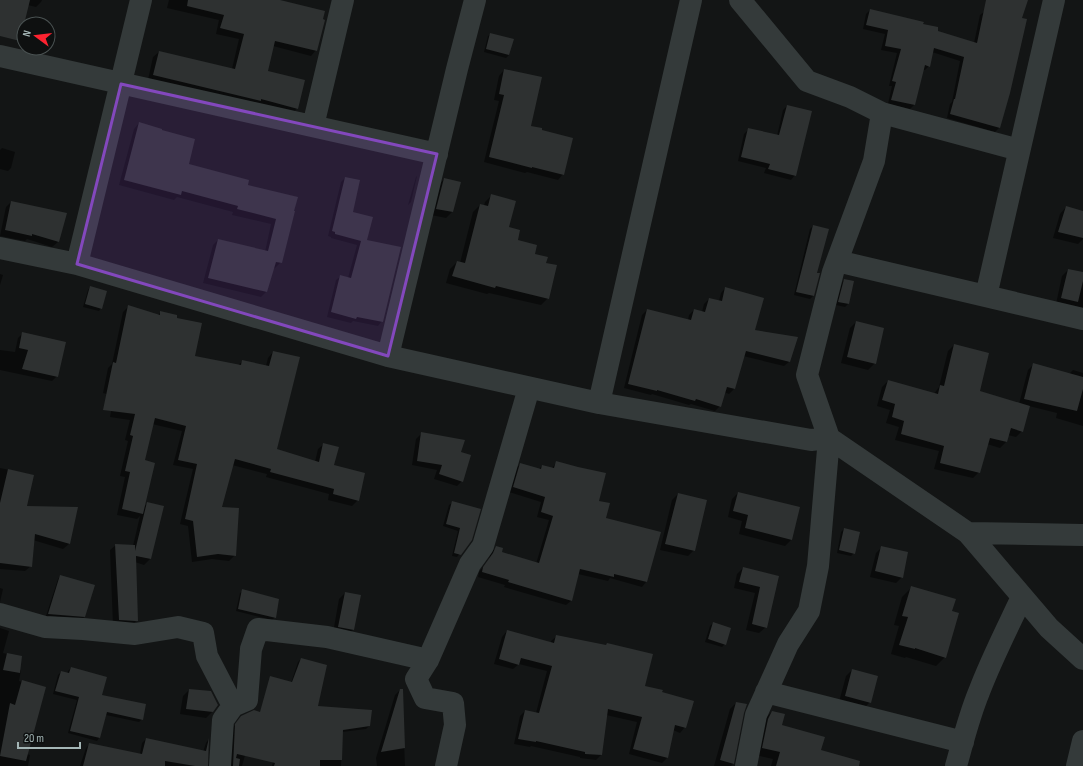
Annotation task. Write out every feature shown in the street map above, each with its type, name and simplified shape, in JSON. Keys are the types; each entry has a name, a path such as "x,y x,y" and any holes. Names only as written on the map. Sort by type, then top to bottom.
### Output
{"street":[{"path":"77,264 141,0"},
{"path":"312,126 344,0"},
{"path":"388,356 436,154 475,0"},
{"path":"740,0 807,81 850,97 882,113 1019,150"},
{"path":"986,296 1054,0"},
{"path":"599,403 687,1"},
{"path":"0,56 436,154"},
{"path":"746,766 756,715 788,644 809,611 818,566 829,438 807,375 833,272 874,161 882,113"},
{"path":"0,248 77,264 388,356 599,403 811,440 829,438 968,533 1049,628 1083,659"},
{"path":"837,261 1083,319"},
{"path":"446,766 455,725 453,703 425,698 416,679 428,660 470,564 483,546 529,388"},
{"path":"968,533 1083,535"},
{"path":"956,766 979,692 1022,597"},
{"path":"0,614 45,628 84,629 135,634 178,627 203,633 207,656 233,706"},
{"path":"220,766 223,720 233,706 247,700 251,649 258,628 327,637 428,660"},
{"path":"766,692 963,742"},
{"path":"1077,766 1083,741"}],"highlighted area":[{"path":"121,84 437,154 388,356 77,264"}],"building":[{"path":"0,0 30,0 26,16 16,16 16,40 0,36"},
{"path":"188,0 280,0 325,11 323,19 325,20 317,51 275,41 268,71 305,80 298,109 261,99 261,101 153,75 159,51 235,69 244,34 220,28 224,15 187,6"},
{"path":"986,0 1028,0 1022,18 1027,19 1010,93 1000,128 950,114 955,99 964,57 934,48 930,67 925,65 915,105 891,100 896,82 892,81 901,49 885,46 888,30 866,25 870,9 924,22 923,24 938,27 938,31 977,43"},
{"path":"490,33 514,39 509,55 486,49"},
{"path":"504,69 542,77 531,126 573,138 564,175 489,157 504,95 499,94"},
{"path":"787,105 812,111 796,176 768,169 770,164 741,157 748,128 779,135"},
{"path":"139,122 195,139 189,164 249,180 248,185 298,197 282,263 276,262 267,292 208,278 218,239 268,251 276,219 237,209 238,206 182,191 181,195 124,180"},
{"path":"345,177 360,180 353,212 373,217 367,240 401,247 383,322 357,317 356,319 331,312 340,275 351,278 361,241 335,234 335,232 332,231"},
{"path":"444,178 461,182 453,212 436,209"},
{"path":"491,194 516,201 509,227 520,230 518,240 537,245 535,254 548,257 546,263 557,265 549,299 496,286 495,288 452,276 457,261 465,263 480,204 488,206"},
{"path":"11,201 67,213 59,242 32,234 32,236 5,230"},
{"path":"1066,206 1083,211 1083,238 1058,232"},
{"path":"813,225 829,229 817,273 820,273 814,296 796,292"},
{"path":"1068,269 1083,272 1083,281 1078,302 1061,298"},
{"path":"844,279 854,281 849,304 838,302"},
{"path":"90,286 107,291 102,309 85,304"},
{"path":"725,287 764,298 755,330 798,337 790,362 746,351 735,389 727,387 721,407 696,399 695,401 657,390 628,384 647,309 691,320 694,309 705,312 709,298 722,301"},
{"path":"128,305 160,315 160,311 177,315 177,318 202,323 195,356 241,365 242,360 269,366 273,351 300,357 277,449 319,462 323,443 339,447 334,465 365,473 359,501 333,494 334,489 270,472 271,469 235,459 222,507 239,508 236,556 218,554 197,557 193,521 185,519 197,464 178,460 186,426 155,418 145,460 155,463 143,514 122,509 130,472 125,471 133,436 130,435 135,414 103,410 113,362 116,363"},
{"path":"856,321 884,328 876,364 847,357"},
{"path":"22,332 66,342 58,377 22,369 28,350 19,348"},
{"path":"954,344 989,353 980,391 1030,406 1023,432 1011,428 1007,442 990,438 980,473 940,463 944,446 901,434 904,421 892,417 895,404 882,400 888,380 938,394 940,385 944,386"},
{"path":"1033,363 1083,377 1083,389 1077,411 1024,399"},
{"path":"421,432 465,440 461,452 471,455 463,482 439,474 442,465 417,461"},
{"path":"556,461 606,473 599,501 610,503 606,518 661,532 647,582 614,574 614,577 580,569 572,601 508,582 509,580 482,572 483,567 496,546 503,548 502,552 539,563 553,516 541,512 545,497 513,487 520,463 541,469 542,465 554,468"},
{"path":"8,469 34,475 27,506 78,507 70,544 35,534 32,567 0,563 0,503"},
{"path":"738,492 800,507 792,540 745,528 748,515 733,511"},
{"path":"678,493 707,500 695,551 665,544"},
{"path":"452,501 481,509 472,540 461,555 454,553 460,528 446,524"},
{"path":"147,502 164,506 151,559 136,556 138,621 119,620 115,544 135,545 135,551"},
{"path":"844,528 860,532 855,554 839,550"},
{"path":"881,546 908,552 903,578 875,571"},
{"path":"743,567 779,576 767,628 752,624 760,587 739,582"},
{"path":"60,575 95,585 85,617 48,614"},
{"path":"911,586 956,599 952,611 959,613 946,658 915,648 899,645 908,617 902,616"},
{"path":"242,589 279,599 276,618 238,609"},
{"path":"345,592 361,595 354,630 338,627"},
{"path":"713,622 731,628 726,645 708,639"},
{"path":"507,630 554,643 556,635 606,645 607,643 653,654 645,686 663,690 662,692 694,701 686,728 675,725 668,758 633,749 642,717 608,709 602,755 585,754 585,752 536,741 518,739 525,710 539,713 552,666 521,658 519,665 499,659"},
{"path":"7,653 22,656 20,673 3,670"},
{"path":"301,658 327,665 318,706 372,710 370,726 343,730 342,760 320,760 320,766 274,766 275,763 237,754 236,758 240,759 239,766 233,766 235,724 241,716 254,710 260,712 270,676 292,682"},
{"path":"71,667 107,677 102,695 146,704 143,720 107,712 100,738 70,731 79,697 55,691 61,671 69,673"},
{"path":"852,669 878,676 871,703 845,696"},
{"path":"22,680 46,687 26,761 0,756 10,703 15,705"},
{"path":"189,689 211,691 218,705 213,712 186,709"},
{"path":"400,689 403,689 405,748 381,752"},
{"path":"736,702 747,704 734,764 720,760"},
{"path":"772,711 785,714 782,725 825,737 821,750 860,761 859,766 776,766 780,752 762,748 768,719"},
{"path":"146,738 206,751 209,738 208,766 195,766 165,761 165,766 83,766 89,743 142,754"}]}
